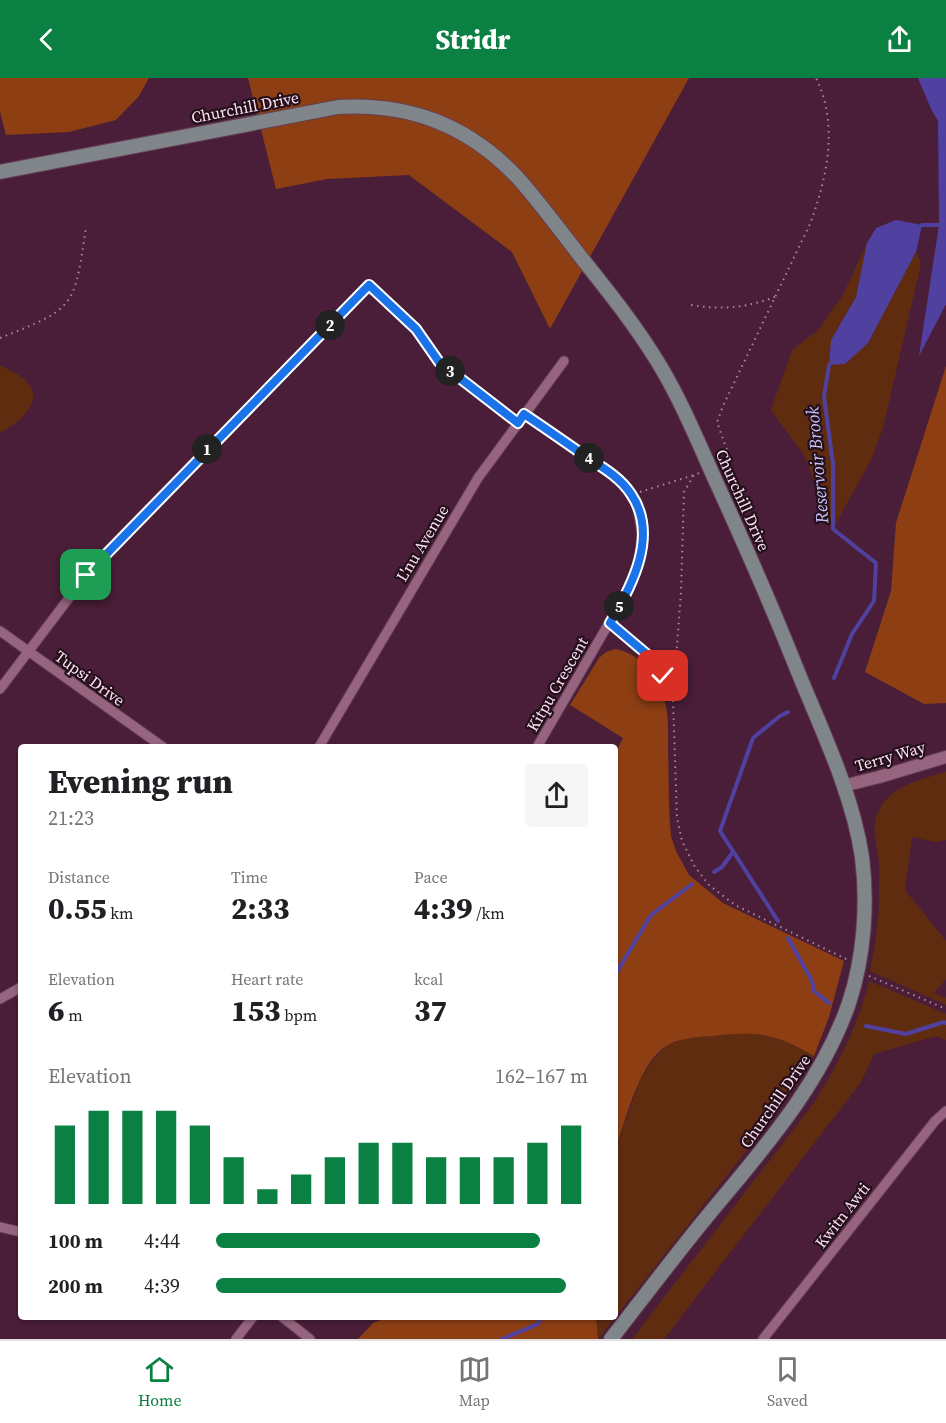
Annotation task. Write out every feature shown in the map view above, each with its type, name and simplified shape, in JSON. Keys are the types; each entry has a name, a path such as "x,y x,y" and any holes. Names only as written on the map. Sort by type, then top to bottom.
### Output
{"main road":[{"name":"Churchill Drive","path":"0,172 338,107 374,106 410,112 445,124 477,141 505,164 528,189 611,295 671,385 763,586 843,786 862,857 863,935 859,968 850,999 837,1035 810,1086 611,1339"}],"street":[{"path":"0,690 94,564 369,285"},
{"name":"L'nu Avenue","path":"321,744 478,478 564,362"},
{"name":"Kitpu Crescent","path":"524,414 611,474 632,495 637,504 641,523 641,552 635,573 610,623 539,744"},
{"name":"Tupsi Drive","path":"0,631 159,744"},
{"name":"Terry Way","path":"843,786 946,757"},
{"path":"0,999 18,989"},
{"name":"Kwitn Awti","path":"763,1339 935,1121 946,1111"},
{"path":"0,1227 18,1231"},
{"path":"236,1339 251,1320"},
{"path":"286,1320 309,1339"}],"lane":[{"path":"447,368 518,423"}],"path":[{"path":"0,338 50,317 59,312 71,299 79,279 86,227"},
{"path":"369,285 416,329 435,358 447,368"},
{"path":"691,305 744,307 777,296"},
{"path":"632,495 694,475"},
{"path":"610,623 649,656 663,676 673,700"}],"shaded area":[{"path":"0,78 149,78 139,96 116,120 69,132 6,135 0,112"},
{"path":"248,78 689,78 550,329 512,252 409,175 327,179 276,189"},
{"path":"918,78 946,78 946,304 919,356 939,225 938,121"},
{"path":"896,220 922,225 916,252 868,343 845,364 829,365 831,340 856,297 867,243 876,228"},
{"path":"867,243 856,297 831,340 868,343 916,252 921,264 883,428 871,460 833,529 804,455 771,410 792,350 818,330 843,295"},
{"path":"0,365 28,383 33,398 26,413 14,425 0,433"},
{"path":"946,366 946,703 924,704 865,672 891,591 896,523"},
{"path":"615,649 632,655 652,673 661,689 668,724 671,836 689,875 723,903 844,961 829,1017 814,1056 770,1036 749,1034 695,1037 668,1045 658,1053 641,1077 618,1141 618,748 623,738 570,705 599,658"},
{"path":"946,772 946,840 936,842 912,837 905,890 946,941 946,979 934,993 946,998 946,1005 870,971 879,906 876,816 892,794 908,784"},
{"path":"869,981 946,1014 946,1040 936,1036 874,1054 861,1082 664,1339 632,1339 813,1104 846,1045"},
{"path":"739,1033 760,1034 778,1039 814,1056 769,1122 618,1314 618,1142 640,1080 654,1059 667,1045 688,1038"},
{"path":"381,1320 596,1320 598,1339 358,1339 373,1323"},
{"path":"596,1320 613,1320 598,1339"}],"waterway":[{"name":"Reservoir Brook","path":"922,225 939,225"},
{"name":"Reservoir Brook","path":"829,365 824,397 833,464 833,529 876,563 874,601 852,634 834,678"},
{"name":"Reservoir Brook","path":"778,921 720,831 753,738 788,712"},
{"path":"714,872 722,867 733,852"},
{"path":"618,970 651,915 692,884"},
{"name":"Reservoir Brook","path":"788,938 812,981 814,991 829,1003"},
{"name":"Reservoir Brook","path":"866,1026 906,1034 946,1023"},
{"path":"502,1339 538,1324 540,1320"}],"route":[{"path":"86,575 369,285 416,329 435,358 447,368 518,423 524,414 606,470 616,477 632,495 640,513 641,552 635,573 610,623 649,656 663,676"}]}
